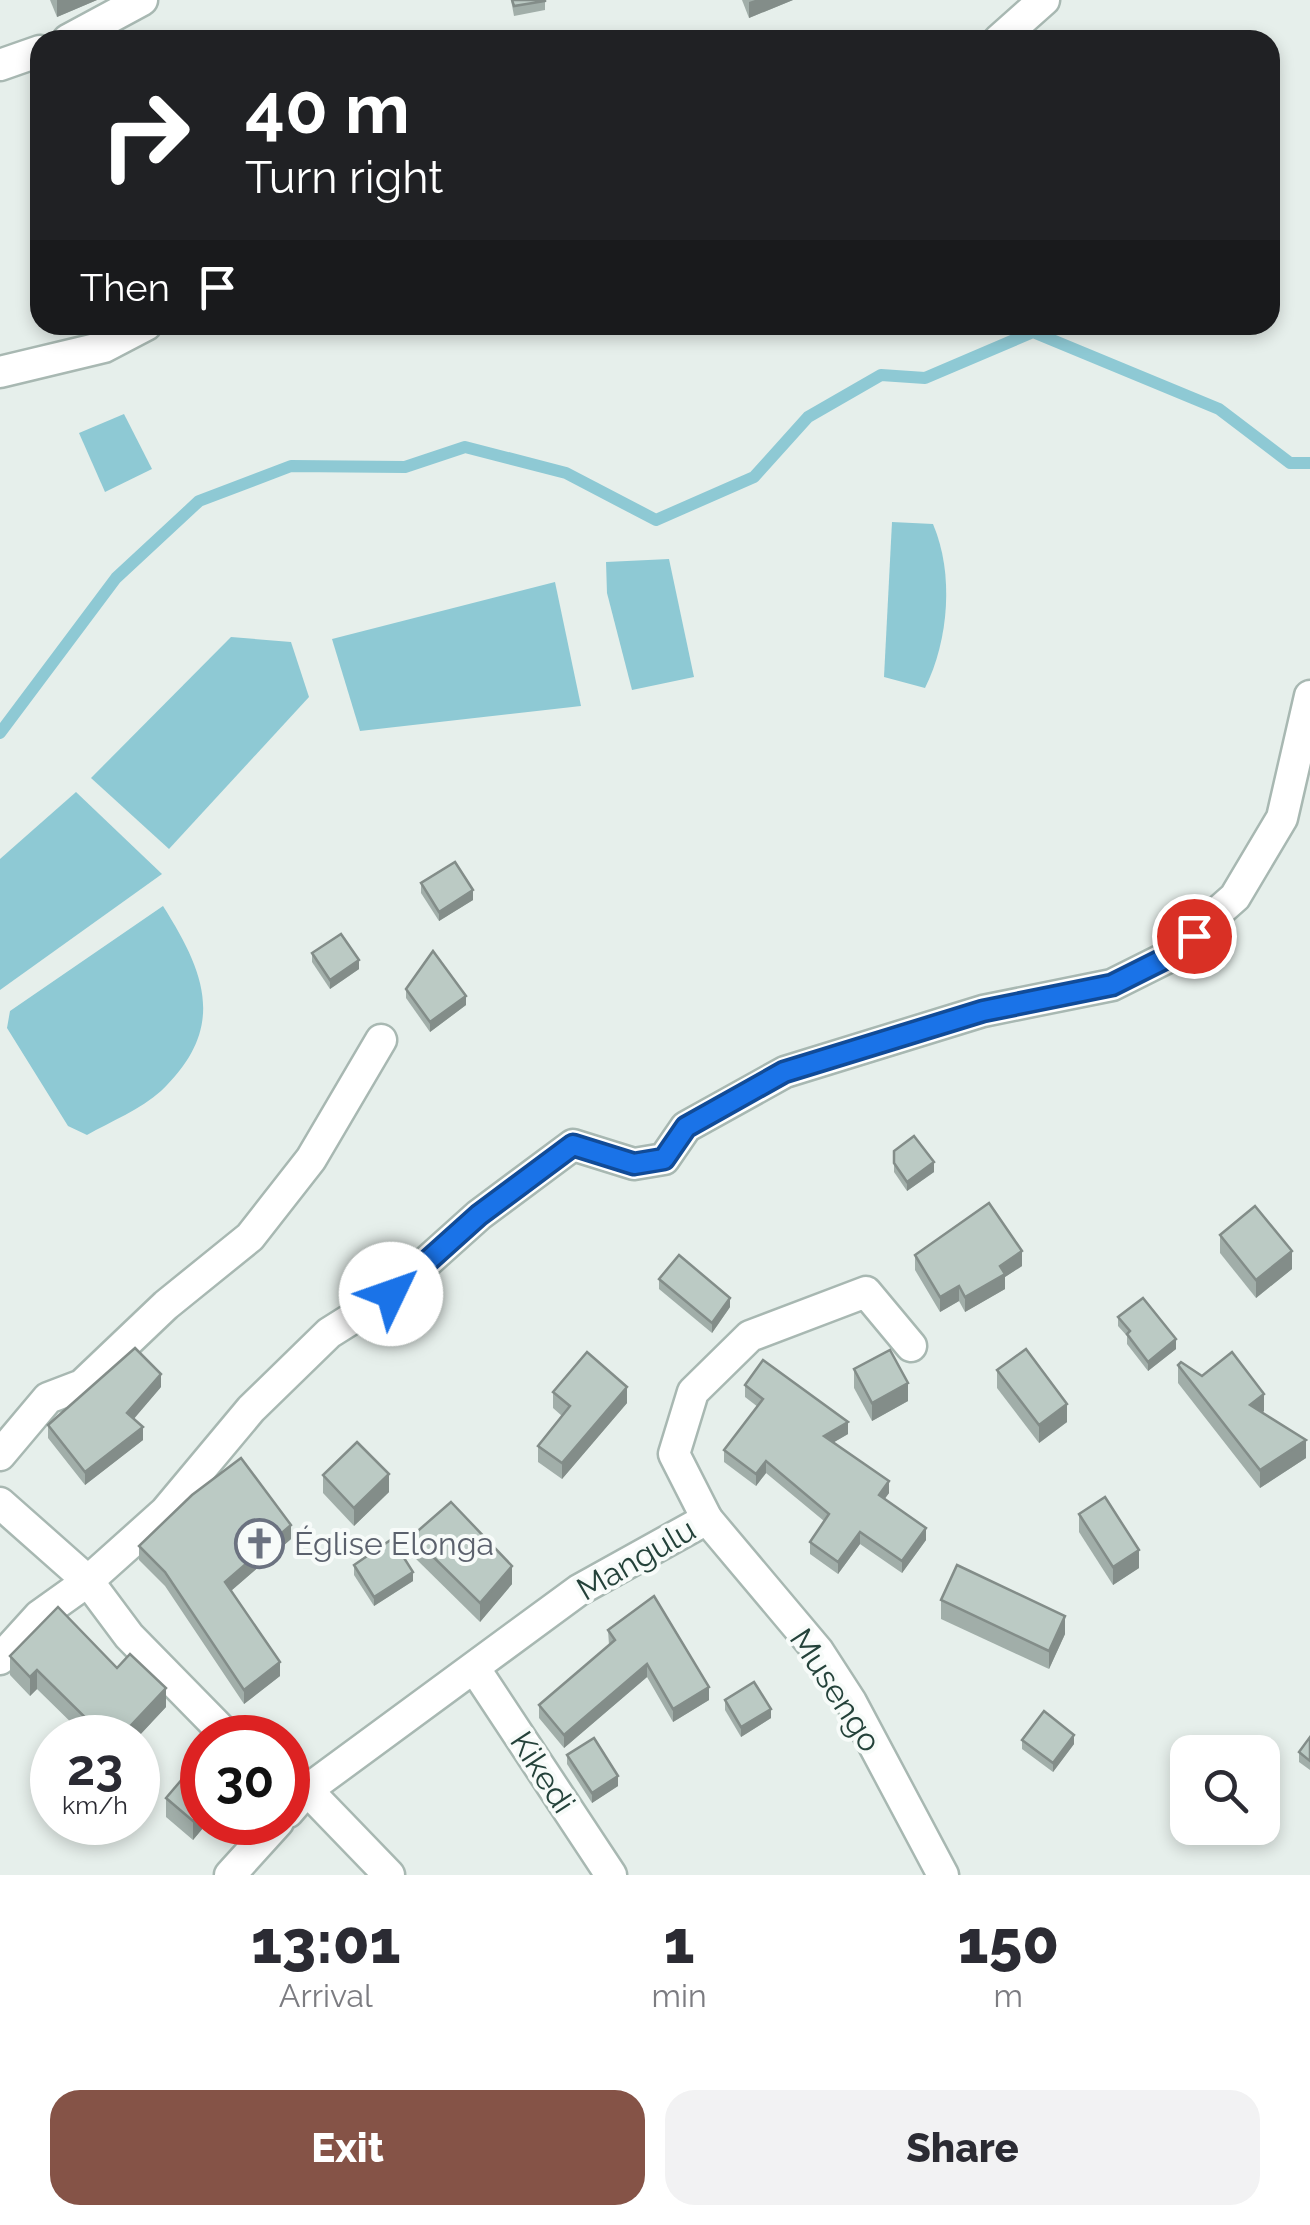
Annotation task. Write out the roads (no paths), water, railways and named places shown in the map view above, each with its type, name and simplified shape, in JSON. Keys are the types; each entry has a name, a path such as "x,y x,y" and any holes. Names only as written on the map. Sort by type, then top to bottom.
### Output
{"street":[{"path":"86,30 142,0"},
{"path":"1010,30 1044,0"},
{"path":"0,65 30,54"},
{"path":"0,372 104,347 127,335"},
{"path":"0,1658 39,1616 88,1581 165,1512 251,1409 329,1333 391,1294 479,1215 573,1145 634,1164 664,1159 686,1127 784,1072 983,1011 1112,985 1166,958 1235,897 1282,818 1310,696"},
{"path":"0,1455 48,1398 82,1385 166,1305 250,1237 310,1159 381,1040"},
{"name":"Mangulu","path":"310,1783 474,1669 579,1590 706,1519 674,1454 693,1392 750,1336 866,1292 911,1346"},
{"path":"0,1504 88,1581 129,1636 206,1715"},
{"name":"Musengo","path":"706,1519 818,1652 851,1702 943,1875"},
{"name":"Kikedi","path":"474,1669 611,1875"},
{"path":"310,1808 389,1875"},
{"path":"230,1875 257,1845"}],"water":[{"path":"124,414 152,469 105,492 79,433"},
{"path":"892,522 933,524 940,543 946,585 944,628 925,688 884,677"},
{"path":"669,559 694,677 632,690 607,593 606,562"},
{"path":"555,582 581,706 360,731 332,639"},
{"path":"231,637 291,642 309,697 169,849 91,778"},
{"path":"76,792 162,874 0,990 0,859"},
{"path":"163,906 199,978 202,1023 195,1045 182,1068 161,1091 87,1135 68,1126 7,1028 10,1011"}],"waterway":[{"path":"0,733 116,578 199,501 291,466 405,467 465,447 566,473 656,520 754,477 808,417 881,375 925,378 1026,335"},
{"path":"1040,335 1219,409 1290,463 1310,463"}],"place":[{"name":"Église Elonga","path":"259,1543"}]}
